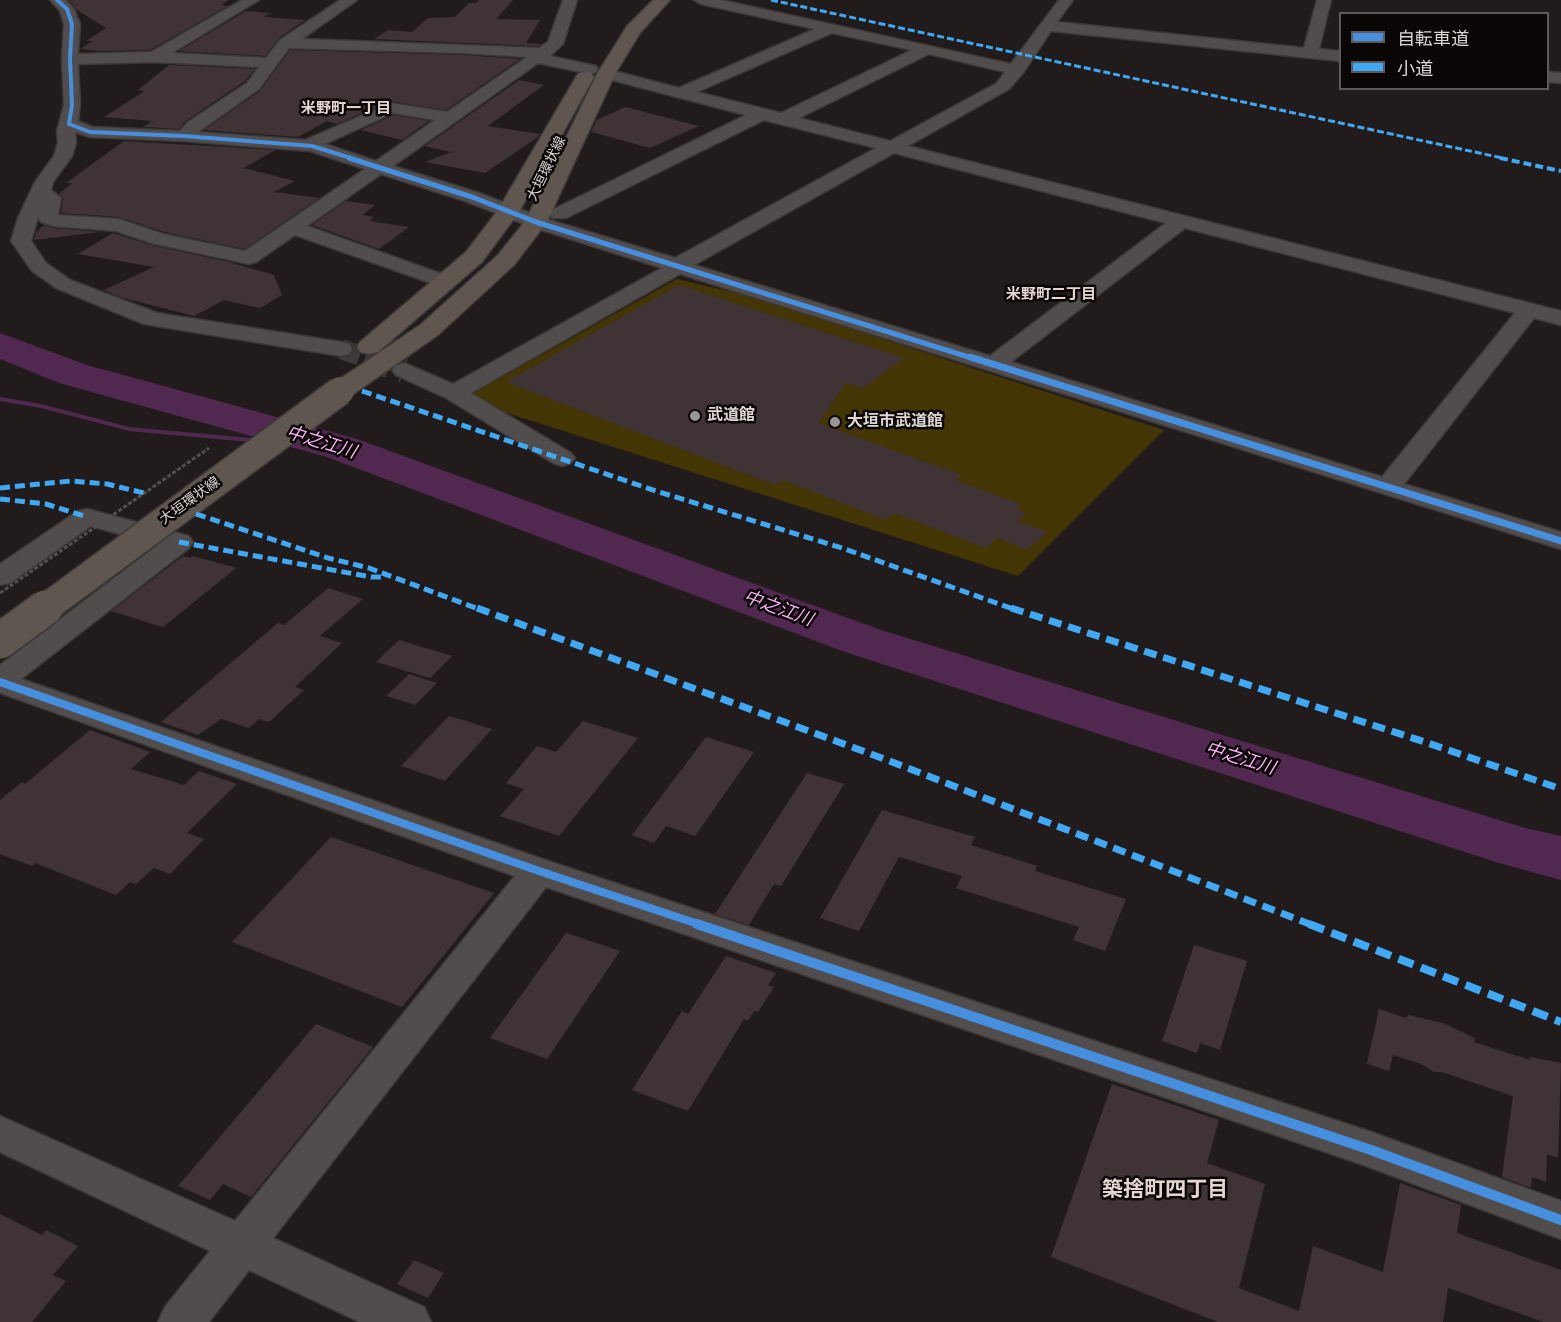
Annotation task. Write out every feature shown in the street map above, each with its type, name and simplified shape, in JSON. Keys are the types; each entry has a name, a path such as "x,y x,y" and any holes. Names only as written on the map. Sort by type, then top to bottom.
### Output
{"main road":[{"name":"大垣環状線","path":"0,612 329,389 429,330 506,260 536,222 617,29 644,0"},
{"name":"大垣環状線","path":"0,641 329,389 474,257 508,212 598,72 662,0"}],"street":[{"path":"57,0 67,9 72,24 70,59 72,105 63,156 44,182 28,218 21,241 39,267 63,284 152,319 341,349"},
{"path":"154,57 252,0"},
{"path":"184,136 194,126 253,86 285,43 350,0"},
{"path":"41,192 51,198 48,218 53,220 119,225 158,239 249,258 381,168 555,44 570,0"},
{"path":"701,0 927,49 1020,65"},
{"path":"454,393 889,147 1003,86 1066,0"},
{"path":"1310,53 1324,0"},
{"path":"1048,26 1339,56"},
{"path":"681,93 830,28"},
{"path":"285,43 463,48 541,55 783,120 1561,318"},
{"path":"783,120 927,49"},
{"path":"70,59 154,57 270,63"},
{"path":"307,146 391,108 452,118"},
{"path":"559,214 762,114"},
{"path":"69,124 99,133 184,136 307,146 472,197 536,222 1561,541"},
{"path":"994,364 1180,222"},
{"path":"293,228 435,278"},
{"path":"1388,487 1529,310"},
{"path":"404,370 454,393 562,458"},
{"path":"0,577 87,517 179,542 0,681"},
{"path":"0,681 539,871 1371,1150 1561,1220"},
{"path":"181,1322 539,871"},
{"path":"0,1133 408,1322"}],"path":[{"path":"0,593 156,484"}],"shaded area":[{"name":"大垣市武道館","path":"677,279 750,296 1164,430 1018,576 507,413 468,396"}],"building":[{"path":"69,0 229,0 221,5 228,6 150,50 98,51 81,49 92,41 86,41 106,28 77,10"},
{"path":"479,0 513,0 496,19 540,20 526,43 541,44 538,46 374,39 388,30 412,32 428,18 455,17 469,3 476,3"},
{"path":"246,11 271,13 263,17 305,20 279,38 265,56 179,51"},
{"path":"290,50 520,59 446,110 390,101 337,124 327,121 298,137 204,130 260,91"},
{"path":"169,65 255,69 245,81 187,120 179,129 143,127 152,121 104,117 145,91 138,90"},
{"path":"519,80 544,85 488,126 540,134 538,137 485,173 425,162 451,152 425,146"},
{"path":"625,107 699,126 650,148 591,132 597,120"},
{"path":"393,115 429,121 402,140 361,130"},
{"path":"124,141 275,150 244,168 295,181 274,192 319,198 245,249 164,232 119,217 61,213 63,198 59,194 72,183 66,183"},
{"path":"346,201 375,205 362,215 374,217 369,221 409,227 379,249 312,225"},
{"path":"44,225 53,228 100,232 34,240 36,233"},
{"path":"113,233 151,245 229,262 274,275 282,295 260,308 224,300 194,316 120,297 104,290 154,267 78,254"},
{"name":"武道館","path":"679,285 904,358 863,388 846,383 818,423 962,475 955,480 1021,504 1016,509 1026,513 1017,521 1047,532 1027,550 997,538 986,548 894,513 886,520 783,480 775,485 506,382"},
{"path":"183,556 190,558 193,556 236,568 163,627 111,611"},
{"path":"328,588 363,599 320,636 342,643 295,687 304,690 269,722 259,719 249,728 221,719 198,735 161,722 278,623 284,625"},
{"path":"399,640 452,656 430,678 376,662"},
{"path":"409,674 437,683 415,705 386,696"},
{"path":"449,716 492,729 445,781 401,766"},
{"path":"583,721 638,738 559,836 500,816 524,789 506,783 537,746 556,752"},
{"path":"90,730 150,752 131,769 184,785 199,771 237,784 187,833 204,839 170,874 154,868 136,884 130,882 116,895 35,863 32,866 0,854 0,800 22,782 25,784"},
{"path":"706,737 754,752 695,836 666,826 654,843 632,835"},
{"path":"807,773 844,784 781,886 774,884 749,925 715,914"},
{"path":"882,810 975,837 971,845 1037,866 1035,871 1126,899 1105,951 1073,940 1079,927 956,888 962,876 899,857 859,931 820,918"},
{"path":"331,837 494,893 402,1007 232,942"},
{"path":"566,933 620,951 547,1059 490,1038"},
{"path":"1194,945 1247,961 1220,1050 1200,1043 1197,1053 1162,1041"},
{"path":"726,956 776,973 768,985 774,987 758,1012 754,1011 748,1021 744,1019 688,1111 632,1090 682,1011 688,1014"},
{"path":"1379,1009 1406,1018 1408,1015 1443,1023 1475,1038 1474,1042 1530,1060 1530,1057 1561,1063 1558,1158 1547,1154 1546,1182 1532,1177 1531,1188 1502,1177 1513,1096 1442,1072 1434,1072 1421,1064 1393,1055 1389,1071 1367,1064"},
{"path":"316,1024 373,1047 251,1197 223,1184 210,1200 178,1186"},
{"path":"1112,1084 1219,1120 1207,1163 1265,1184 1239,1288 1299,1311 1313,1246 1383,1272 1400,1183 1461,1205 1457,1233 1561,1270 1561,1322 1544,1322 1448,1288 1443,1322 1218,1322 1051,1257"},
{"path":"0,1214 42,1235 46,1230 78,1246 53,1275 66,1281 32,1322 0,1322"},
{"path":"414,1260 444,1273 428,1298 397,1284"}],"waterway":[{"name":"中之江川","path":"0,345 73,374 342,448 863,641 1520,848 1561,858"},
{"path":"0,399 41,406 129,429 261,441"},
{"path":"280,443 342,448"}],"tunnel":[{"path":"341,349 370,359"},
{"path":"365,357 404,370"}],"marked path":[{"path":"771,0 1561,171"},
{"path":"362,391 656,491 842,548 1011,608 1425,742 1561,789"},
{"path":"0,488 71,481 107,484 144,493"},
{"path":"0,499 46,504 87,517"},
{"path":"196,514 328,558 369,568 887,760 1561,1022"},
{"path":"179,542 371,577 386,577"}],"cycle path":[{"path":"57,0 67,9 72,24 70,59 72,105 69,124 90,132 184,136 312,146 472,197 536,222 1561,541"},
{"path":"0,682 539,871 1371,1150 1561,1220"}],"place":[{"name":"武道館","path":"695,416"},
{"name":"大垣市武道館","path":"835,422"}],"district":[{"name":"米野町一丁目","path":"346,109"},
{"name":"米野町二丁目","path":"1051,295"},
{"name":"築捨町四丁目","path":"1165,1190"}]}
